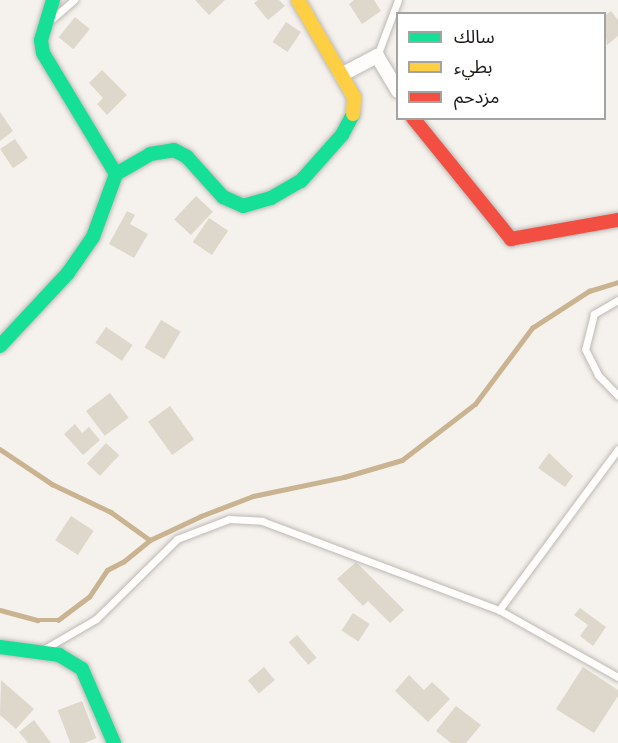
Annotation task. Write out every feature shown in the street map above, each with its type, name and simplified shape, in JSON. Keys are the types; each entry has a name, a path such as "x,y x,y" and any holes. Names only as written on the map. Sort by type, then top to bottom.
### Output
{"street":[{"path":"53,0 41,40 51,71 116,174"},
{"path":"0,346 68,273 93,237 116,174 150,154 174,150 187,157 223,197 243,206 261,202 301,181 326,155 351,121 356,108 354,97 298,0"},
{"path":"340,75 377,56 396,88"},
{"path":"415,120 511,239 618,220"},
{"path":"0,647 59,655 82,669 114,743"}],"lane":[{"path":"48,22 74,0"},
{"path":"377,56 398,0"},
{"path":"618,300 594,314 585,349 598,375 618,396"},
{"path":"499,610 618,449"},
{"path":"41,651 96,619 177,538 229,519 262,521 499,610 618,677"}],"building":[{"path":"195,0 225,0 209,15"},
{"path":"258,0 279,0 285,6 268,20 254,3"},
{"path":"354,0 374,0 381,11 362,24 349,4"},
{"path":"611,11 618,20 618,36 607,45 606,35 606,15"},
{"path":"75,17 90,29 73,49 59,37"},
{"path":"286,22 301,32 288,52 273,42"},
{"path":"102,70 127,95 107,115 97,104 103,98 89,83"},
{"path":"0,112 13,131 0,141"},
{"path":"15,139 28,158 13,168 0,149"},
{"path":"196,196 213,212 191,235 174,219"},
{"path":"127,211 135,215 130,224 148,234 134,258 109,244"},
{"path":"209,218 228,231 212,255 193,242"},
{"path":"161,320 181,332 164,359 145,347"},
{"path":"106,327 133,345 122,361 95,343"},
{"path":"110,393 129,418 105,436 86,411"},
{"path":"170,406 194,439 172,455 148,422"},
{"path":"75,424 82,433 89,427 100,440 83,455 64,434"},
{"path":"106,443 119,455 100,476 87,463"},
{"path":"549,453 573,476 565,487 538,468"},
{"path":"71,516 94,531 78,555 55,540"},
{"path":"356,562 404,610 390,623 368,601 363,606 337,579"},
{"path":"580,608 606,627 593,646 580,636 588,625 574,615"},
{"path":"353,613 370,624 358,642 342,631"},
{"path":"297,635 317,658 308,665 289,642"},
{"path":"264,667 275,680 259,694 248,680"},
{"path":"583,667 618,690 618,696 594,733 556,709"},
{"path":"409,675 424,690 432,682 450,699 428,722 395,691"},
{"path":"1,680 34,709 16,729 0,715"},
{"path":"82,701 96,738 84,743 70,743 58,710"},
{"path":"456,706 481,725 466,743 451,743 436,731"},
{"path":"34,720 51,743 28,743 19,732"}],"waterway":[{"path":"0,610 38,620 58,620 89,597 107,570 123,562 150,540 201,516 253,496 344,477 402,460 475,404 532,328 589,291 618,282"},
{"path":"0,449 52,484 111,512 150,540"}],"traffic: fast":[{"path":"0,346 68,273 93,237 116,174 43,53 41,40 53,0"},
{"path":"116,174 150,154 174,150 187,157 223,197 243,206 271,198 301,181 342,135 353,114"},
{"path":"0,647 59,655 82,669 114,743"}],"traffic: slow":[{"path":"298,0 354,97 353,114"}],"traffic: jam":[{"path":"415,120 511,239 618,220"}]}
